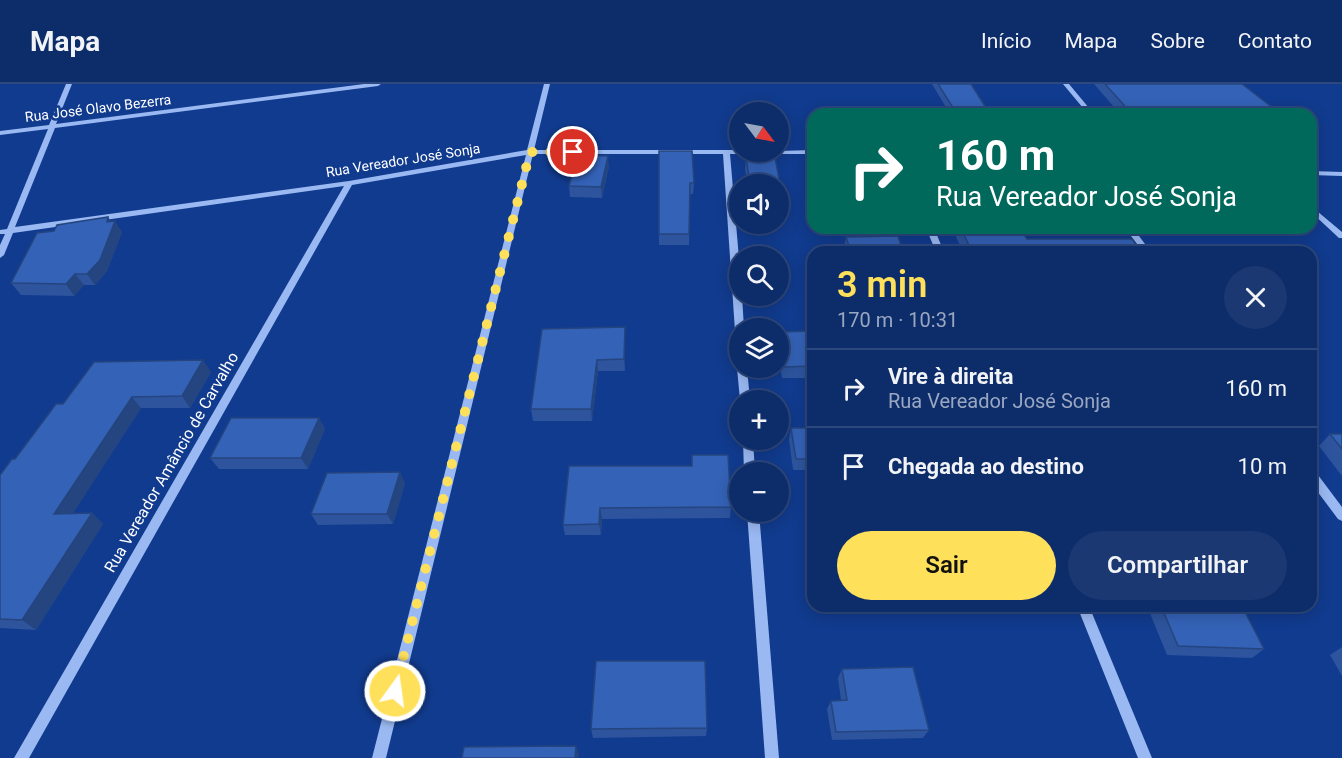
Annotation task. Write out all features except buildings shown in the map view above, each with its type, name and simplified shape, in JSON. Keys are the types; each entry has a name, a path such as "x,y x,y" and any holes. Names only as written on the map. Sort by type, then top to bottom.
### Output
{"street":[{"path":"0,255 69,84"},
{"name":"Rua José Olavo Bezerra","path":"0,133 378,84"},
{"path":"379,758 547,84"},
{"path":"1066,84 1086,108"},
{"name":"Rua Vereador José Sonja","path":"0,232 349,183 530,152 807,152"},
{"path":"726,152 739,318"},
{"path":"1317,173 1342,174"},
{"name":"Rua Vereador Amâncio de Carvalho","path":"21,758 349,183"},
{"path":"1317,213 1342,236"},
{"path":"1317,482 1342,516"},
{"path":"754,522 772,758"},
{"path":"1085,612 1145,758"}],"route":[{"path":"395,691 530,152 573,152"}]}
